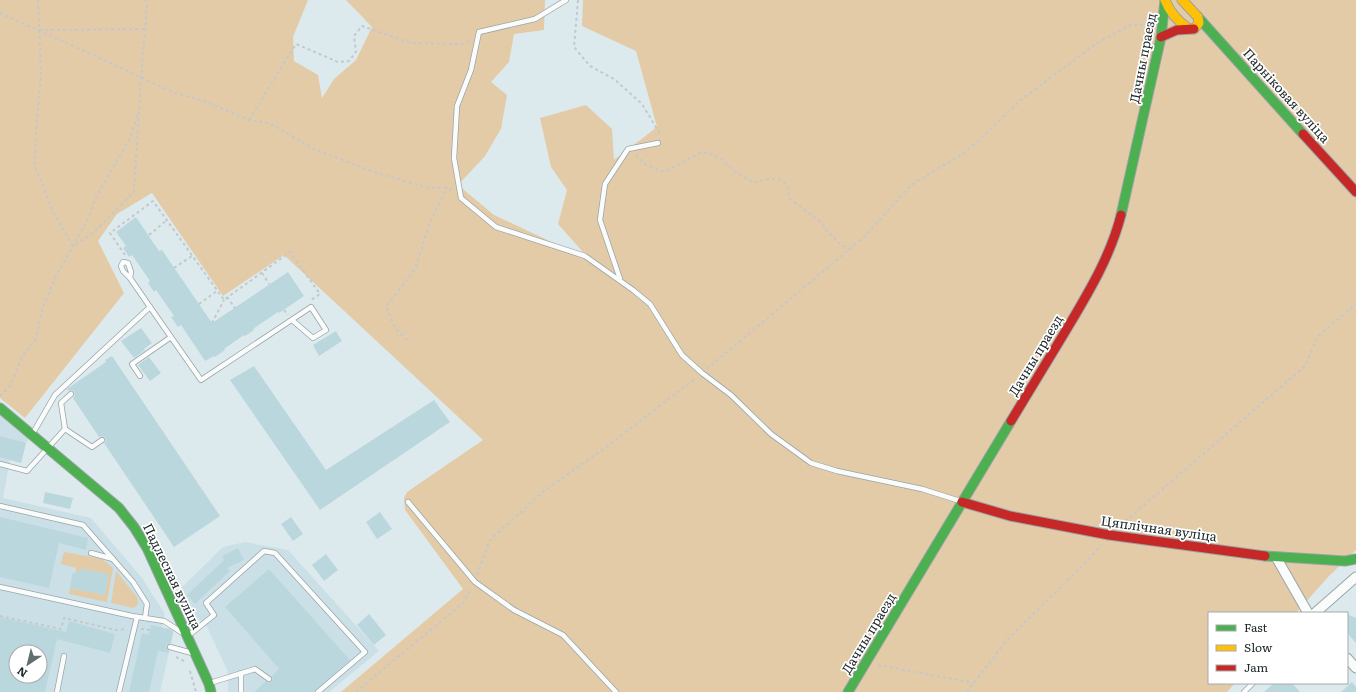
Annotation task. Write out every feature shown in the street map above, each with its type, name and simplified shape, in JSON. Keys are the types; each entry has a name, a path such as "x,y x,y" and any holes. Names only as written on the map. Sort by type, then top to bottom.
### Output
{"street":[{"path":"1165,0 1167,6 1186,26 1205,32 1219,39"},
{"name":"Дачны праезд","path":"848,692 1083,302 1108,253 1126,195 1162,35 1165,0"},
{"name":"Парніковая вуліца","path":"1182,0 1219,39 1356,192"},
{"path":"1162,35 1174,30 1196,28 1200,21 1197,16"},
{"name":"Падлесная вуліца","path":"0,408 119,508 140,533 210,688"},
{"name":"Цяплічная вуліца","path":"962,502 1010,516 1109,536 1276,557 1345,561 1356,558"},
{"path":"1276,557 1307,612"},
{"path":"1316,612 1356,577"},
{"path":"1348,659 1356,668"}],"lane":[{"path":"566,0 535,19 479,32 471,70 457,106 454,158 461,198 496,227 584,256 620,280 650,304 682,355 702,373 731,395 771,434 811,463 830,469 922,489 962,502"},
{"path":"620,280 600,220 605,184 628,149 658,143"},
{"path":"130,278 201,380 311,307 326,330 313,338 292,320"},
{"path":"32,434 55,395 150,306"},
{"path":"140,376 132,364 171,337"},
{"path":"71,394 61,403 65,429 92,447 102,440"},
{"path":"0,464 27,471 65,429"},
{"path":"408,502 474,582 514,610 563,635 616,692"},
{"path":"0,506 82,525 133,582 147,604 146,618"},
{"path":"0,587 138,617 164,621 187,636 214,615 206,603 264,551 275,553 365,652 318,692"},
{"path":"92,553 112,559"},
{"path":"119,692 138,617"},
{"path":"170,647 195,654"},
{"path":"57,692 64,656"},
{"path":"210,688 241,673 255,669 269,679"},
{"path":"241,673 241,692"},
{"path":"1244,692 1251,684"}],"path":[{"path":"38,0 41,75 36,130 35,166 53,212 73,246"},
{"path":"73,246 92,234 134,192 147,5 146,0"},
{"path":"578,0 574,47 590,66 614,79 642,104 660,134 658,143"},
{"path":"0,14 38,30 175,94 202,100 249,120 269,123 316,150 374,172 430,188 447,187 461,198"},
{"path":"356,692 464,602 474,582 490,540 543,492 609,445 702,373 850,250 865,236 911,185 967,150 1022,99 1097,43 1130,26 1140,24 1162,35"},
{"path":"249,120 296,44 338,62 349,61 356,52 354,36 362,26 411,43 464,44 479,32"},
{"path":"38,30 145,29"},
{"path":"0,396 10,386 23,355 35,341 43,307 56,276 88,219 96,197 130,138 139,111"},
{"path":"628,149 646,165 664,172 700,153 709,153 721,159 736,172 754,183 772,178 784,182 789,189 789,198 822,222 826,230 838,242 850,250"},
{"path":"407,340 395,328 386,307 415,269 431,220 447,187"},
{"path":"129,260 110,233 153,201 224,300"},
{"path":"148,235 167,220"},
{"path":"212,323 227,297 290,252 320,294 307,302"},
{"path":"174,268 192,256"},
{"path":"262,273 269,284"},
{"path":"199,304 217,291"},
{"path":"227,297 235,308"},
{"path":"967,692 1007,640 1090,558 1109,536 1305,366 1318,336 1356,304"},
{"path":"282,319 288,315 284,310"},
{"path":"0,616 61,629 64,618 116,630 150,630"},
{"path":"170,647 174,656 189,664"},
{"path":"865,662 974,683"},
{"path":"191,668 198,692"}],"shaded area":[{"path":"0,0 308,0 293,37 294,61 318,75 322,98 334,79 356,60 372,27 346,0 545,0 544,30 514,34 509,62 491,82 507,95 501,129 485,156 458,185 494,215 590,260 558,224 567,190 551,167 540,118 586,105 612,129 614,160 657,127 636,51 582,26 583,0 1356,0 1356,550 1329,576 1297,612 1208,612 1208,684 1234,684 1227,692 341,692 463,589 405,510 404,498 407,492 483,440 284,255 223,296 152,193 117,214 98,241 124,293 25,418 0,398"},
{"path":"0,415 30,438 26,443 21,463 10,460 3,498 91,518 142,578 165,614 162,628 174,630 160,692 0,692"},
{"path":"245,542 288,550 379,651 329,692 228,692 228,672 207,627 193,614 180,589 223,547"},
{"path":"65,552 102,559 113,568 107,602 69,594 70,588 105,595 76,573 76,568 61,564"},
{"path":"116,571 137,597 137,606 133,608 111,603"}],"building":[{"path":"136,217 159,251 162,250 212,323 288,272 304,296 279,313 278,312 245,336 244,335 215,357 214,356 205,361 181,325 178,327 171,317 174,316 156,290 154,292 148,283 150,281 132,255 129,257 123,248 126,246 116,232"},
{"path":"141,328 152,343 134,358 121,341"},
{"path":"336,331 342,341 319,356 313,345"},
{"path":"112,356 220,516 174,547 104,443 106,441 105,438 103,436 99,437 73,398 75,395 74,392 72,390 68,391 67,389 106,362 105,360"},
{"path":"149,357 161,373 150,381 138,365"},
{"path":"254,366 326,470 434,400 450,422 320,510 230,380"},
{"path":"0,436 26,443 21,463 0,457"},
{"path":"45,492 73,498 70,509 43,503"},
{"path":"380,512 392,529 377,539 366,522"},
{"path":"0,517 88,538 86,550 59,543 49,588 0,577"},
{"path":"291,517 303,534 293,541 281,524"},
{"path":"238,548 244,560 227,568 230,571 195,604 187,595 224,560 222,556"},
{"path":"326,554 338,570 324,581 312,565"},
{"path":"83,569 109,574 105,595 70,588 72,574"},
{"path":"269,569 350,660 314,692 254,692 266,681 269,683 272,681 272,676 279,669 225,607"},
{"path":"369,614 386,635 374,645 357,625"},
{"path":"1348,614 1356,618 1356,643 1348,634"},
{"path":"0,617 66,632 69,621 115,634 110,653 57,639 48,679 48,644 8,644 8,684 47,684 45,692 0,692"},
{"path":"151,625 170,629 173,632 171,643 166,646 169,653 158,651 149,692 129,692 142,633 149,635"},
{"path":"1352,682 1356,687 1356,692 1341,692"},
{"path":"1273,684 1293,684 1300,692 1264,692"}],"traffic: fast":[{"path":"1121,215 1161,37 1165,0"},
{"path":"1197,16 1303,134"},
{"path":"0,408 119,508 134,527 147,548 209,684 211,692"},
{"path":"848,692 1011,421"},
{"path":"1265,556 1345,561 1356,559"}],"traffic: slow":[{"path":"1165,0 1178,20 1189,29 1194,29 1199,23 1198,17 1182,0"}],"traffic: jam":[{"path":"1161,37 1177,30 1194,29"},
{"path":"1303,134 1356,192"},
{"path":"1011,421 1089,290 1111,246 1121,215"},
{"path":"962,502 1010,516 1109,535 1265,556"}]}
